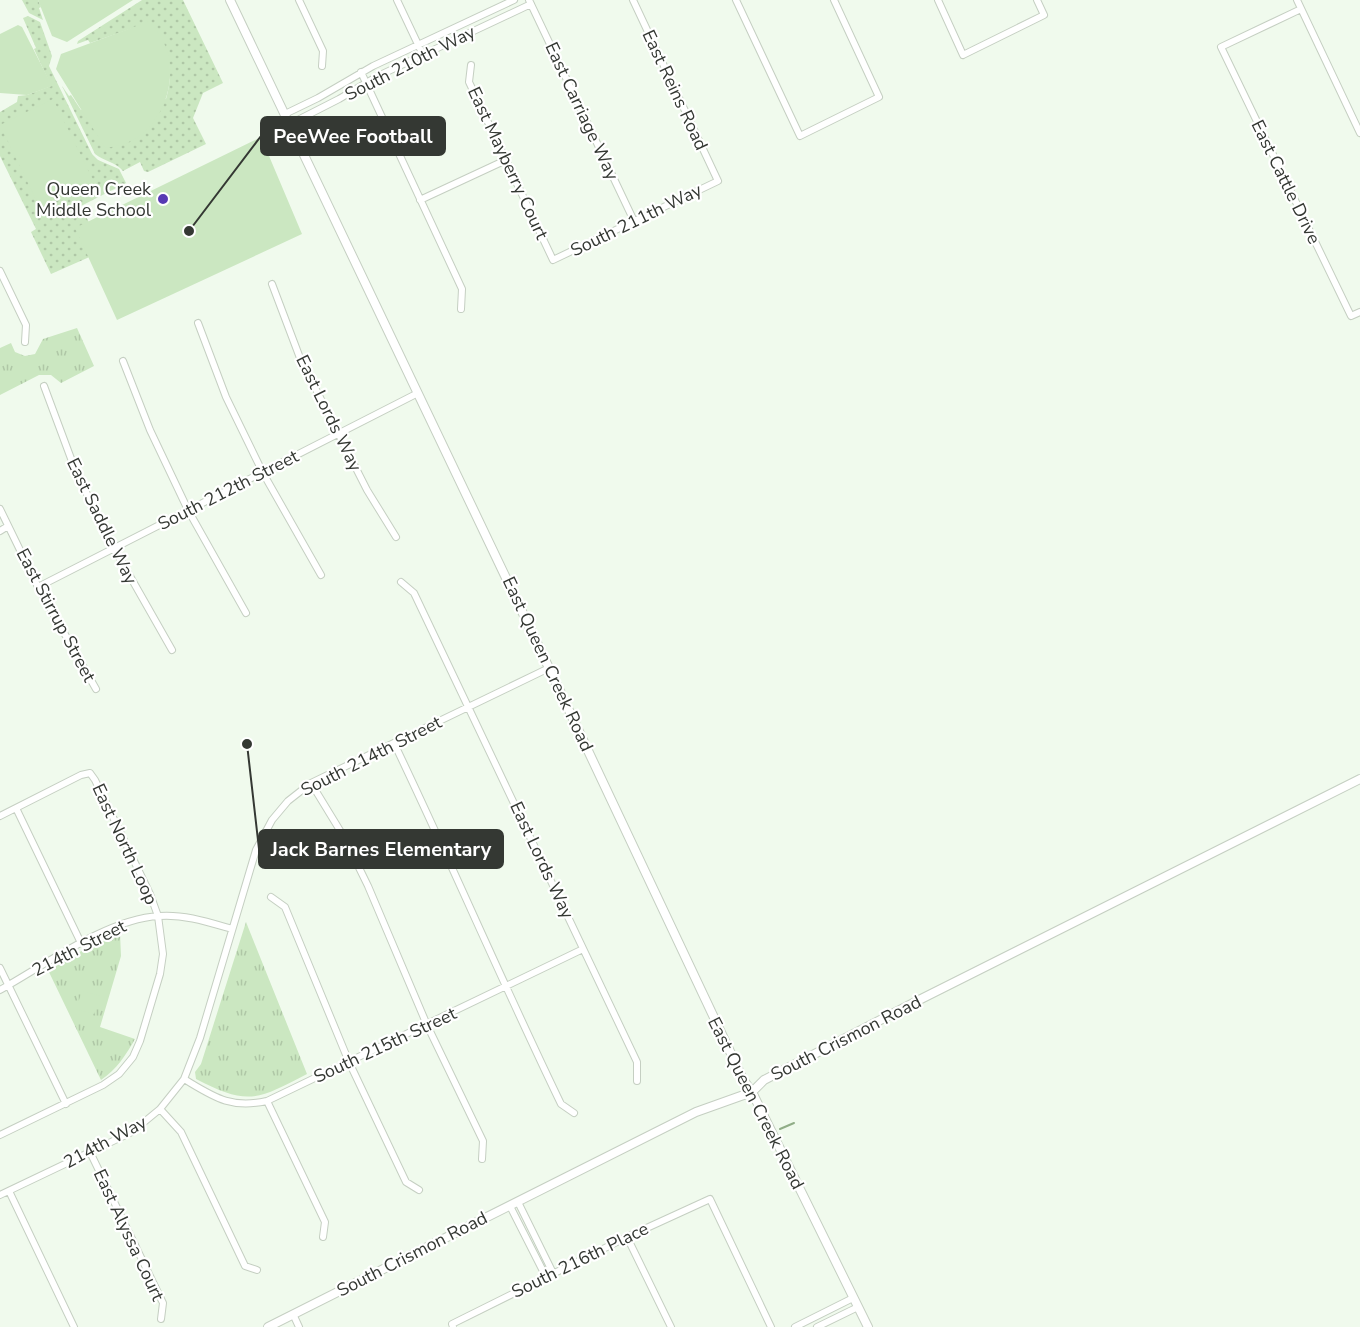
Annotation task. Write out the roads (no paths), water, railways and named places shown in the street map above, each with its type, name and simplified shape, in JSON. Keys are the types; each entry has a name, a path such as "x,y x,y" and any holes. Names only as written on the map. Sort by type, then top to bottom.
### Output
{"main road":[{"name":"East Queen Creek Road","path":"230,0 738,1069 752,1092 868,1327"},
{"name":"South Crismon Road","path":"268,1327 696,1112 752,1092 764,1080 923,998 1360,779"}],"street":[{"path":"298,0 323,51 322,66"},
{"path":"397,0 423,55"},
{"name":"South 210th Way","path":"285,114 318,98 361,72 514,0"},
{"name":"East Reins Road","path":"633,0 718,181"},
{"path":"736,0 800,136 879,97 834,0"},
{"path":"938,0 963,55 1044,15 1037,0"},
{"path":"1297,0 1360,133"},
{"name":"South 210th Way","path":"290,124 339,99 365,82 530,2"},
{"name":"East Carriage Way","path":"530,2 634,221"},
{"name":"East Cattle Drive","path":"1301,9 1221,47 1351,316 1360,312"},
{"name":"East Mayberry Court","path":"471,65 469,82 553,260"},
{"path":"361,72 462,289 461,309"},
{"path":"420,200 506,160"},
{"name":"South 211th Way","path":"553,260 718,181"},
{"path":"0,271 26,325 25,342"},
{"name":"East Lords Way","path":"272,285 300,358 367,490 396,537"},
{"path":"198,323 226,397 263,473 321,575"},
{"path":"123,361 150,430 188,510 246,613"},
{"name":"East Saddle Way","path":"44,386 76,472 114,548 172,651"},
{"name":"South 212th Street","path":"38,587 418,393"},
{"name":"East Stirrup Street","path":"0,509 38,587 96,689"},
{"path":"0,531 8,526"},
{"name":"East Lords Way","path":"401,582 414,592 469,706 637,1062 637,1081"},
{"name":"South 214th Street","path":"232,929 256,850 272,820 288,801 311,783 549,668"},
{"path":"393,743 445,850 505,987 561,1104 574,1113"},
{"name":"East North Loop","path":"0,1136 103,1085 119,1074 133,1058 140,1041 160,974 163,954 158,916 145,884 90,773 81,775 16,808"},
{"path":"311,783 344,837 368,886 427,1025 483,1141 482,1159"},
{"path":"0,816 16,808 81,943"},
{"path":"271,897 285,907 349,1062 406,1182 419,1190"},
{"name":"214th Street","path":"0,990 81,943 120,925 158,916 181,916 232,929"},
{"name":"214th Way","path":"0,1195 132,1132 160,1110 184,1079 200,1038 232,929"},
{"name":"South 215th Street","path":"184,1079 213,1096 232,1103 249,1105 267,1101 583,949"},
{"path":"0,968 66,1104"},
{"path":"267,1101 325,1222 323,1237"},
{"path":"160,1110 181,1132 245,1266 257,1270"},
{"name":"East Alyssa Court","path":"90,1152 163,1303 161,1319"},
{"path":"9,1191 74,1327"},
{"name":"South 216th Place","path":"453,1325 553,1273 710,1198 771,1327"},
{"path":"514,1204 553,1273"},
{"path":"514,1204 546,1277"},
{"path":"627,1237 671,1327"},
{"path":"795,1327 853,1298"},
{"path":"817,1327 858,1307"},
{"path":"293,1314 299,1327"}],"waterway":[{"path":"780,1129 794,1123"}],"place":[{"name":"Queen Creek Middle School","path":"163,199"},
{"name":"PeeWee Football","path":"189,231"},
{"name":"Jack Barnes Elementary","path":"247,744"}]}
